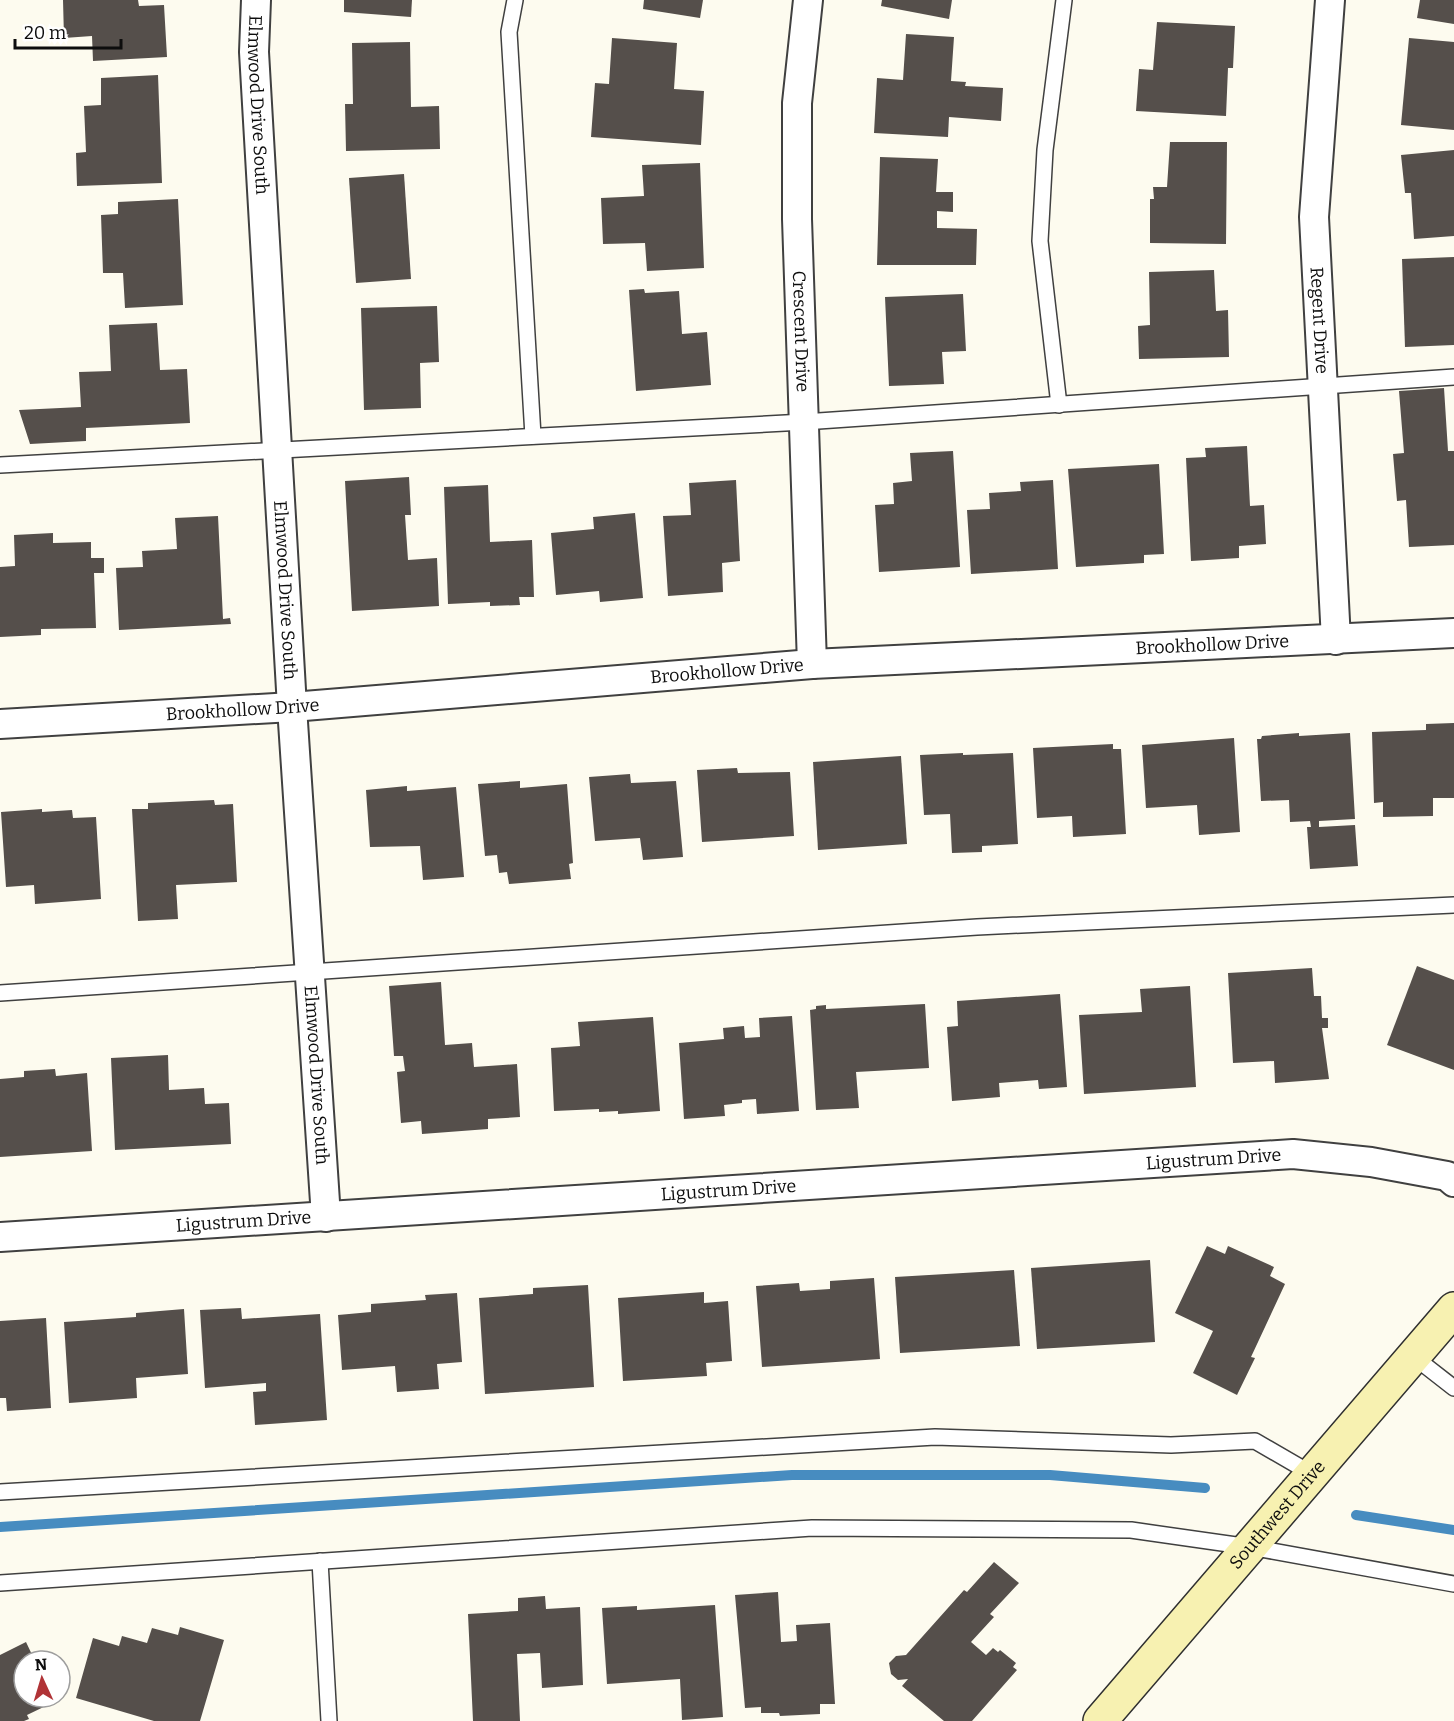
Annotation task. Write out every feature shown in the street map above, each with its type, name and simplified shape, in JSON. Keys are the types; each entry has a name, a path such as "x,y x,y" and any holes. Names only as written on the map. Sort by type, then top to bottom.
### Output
{"main road":[{"name":"Southwest Drive","path":"1100,1721 1454,1309"}],"street":[{"name":"Elmwood Drive South","path":"255,0 254,52 292,706 326,1216"},
{"name":"Crescent Drive","path":"808,0 797,103 797,219 812,664"},
{"name":"Regent Drive","path":"1330,0 1314,217 1336,640"},
{"name":"Brookhollow Drive","path":"0,724 292,706 812,664 1454,633"},
{"name":"Ligustrum Drive","path":"0,1237 1293,1154 1371,1162 1447,1176 1454,1182"}],"lane":[{"path":"515,0 509,32 533,436"},
{"path":"1059,405 1040,241 1045,150 1064,0"},
{"path":"0,465 804,422 1322,388 1454,377"},
{"path":"0,993 309,974 977,927 1454,904"},
{"path":"1413,1356 1454,1388"},
{"path":"0,1492 934,1437 1171,1445 1255,1441 1312,1474"},
{"path":"0,1583 812,1528 1131,1530 1250,1547 1454,1584"},
{"path":"320,1561 329,1721"}],"building":[{"path":"63,0 138,0 139,6 164,5 167,57 93,61 92,36 64,38"},
{"path":"344,0 412,0 411,17 344,12"},
{"path":"644,0 703,0 700,18 643,9"},
{"path":"882,0 952,0 949,19 881,6"},
{"path":"1420,0 1454,0 1454,24 1417,18"},
{"path":"1157,22 1235,26 1233,68 1228,68 1226,116 1136,111 1139,69 1153,70"},
{"path":"906,34 954,37 951,81 966,82 965,86 1003,88 1001,121 949,117 948,137 874,133 877,78 903,80"},
{"path":"612,38 677,43 674,89 704,91 701,145 591,137 595,83 609,84"},
{"path":"1409,38 1454,42 1454,130 1401,125"},
{"path":"410,42 411,107 439,106 440,149 346,151 345,104 353,104 352,43"},
{"path":"158,75 162,183 77,186 76,153 86,152 84,106 101,105 101,78"},
{"path":"1170,142 1227,142 1226,244 1150,243 1150,199 1154,199 1153,187 1167,187"},
{"path":"1454,150 1454,236 1414,239 1411,193 1405,193 1401,155"},
{"path":"880,157 938,159 936,192 953,192 953,212 937,211 937,228 977,229 976,265 877,265"},
{"path":"700,163 704,268 647,271 645,243 603,244 601,198 644,196 642,165"},
{"path":"404,174 411,279 356,283 349,178"},
{"path":"178,199 183,305 125,308 123,273 103,273 101,215 118,214 118,202"},
{"path":"1454,257 1454,345 1405,347 1402,259"},
{"path":"1214,270 1216,311 1228,310 1229,357 1139,359 1138,326 1150,325 1149,272"},
{"path":"644,289 645,293 679,291 682,334 707,332 711,385 636,391 629,290"},
{"path":"963,294 966,351 942,352 944,384 889,386 885,297"},
{"path":"437,306 439,362 420,363 421,408 364,410 361,308"},
{"path":"157,323 160,370 187,369 190,423 86,428 86,441 30,444 19,410 81,407 79,372 111,371 109,325"},
{"path":"1444,388 1448,451 1454,451 1454,545 1409,547 1406,500 1397,501 1393,454 1404,453 1399,391"},
{"path":"1247,446 1250,506 1264,505 1266,544 1239,546 1239,558 1191,561 1186,458 1206,457 1205,448"},
{"path":"953,451 960,567 879,572 875,505 894,504 893,483 912,481 910,453"},
{"path":"1159,464 1164,554 1144,555 1144,563 1076,567 1068,469"},
{"path":"409,477 411,515 405,515 408,560 437,558 439,606 352,611 345,481"},
{"path":"736,480 740,561 722,563 723,592 668,596 663,516 691,515 689,483"},
{"path":"1053,480 1058,569 971,574 967,510 990,509 989,493 1021,491 1020,482"},
{"path":"488,485 490,542 532,540 534,597 519,597 520,605 490,606 490,602 448,604 444,487"},
{"path":"635,513 643,598 600,602 599,591 556,595 551,533 594,529 593,517"},
{"path":"218,516 223,619 230,618 231,624 119,630 116,568 143,567 142,551 177,549 175,518"},
{"path":"53,533 53,543 91,542 91,558 104,558 104,573 94,573 96,628 41,629 41,635 0,637 0,567 15,566 14,535"},
{"path":"1454,723 1454,798 1433,798 1433,816 1383,817 1383,802 1374,803 1372,732 1426,730 1426,724"},
{"path":"1299,733 1299,736 1350,733 1355,819 1319,821 1319,827 1355,825 1358,866 1310,869 1307,827 1311,827 1310,821 1290,822 1289,800 1261,801 1257,739 1261,739 1262,736"},
{"path":"1234,738 1240,832 1199,835 1197,805 1146,808 1142,745"},
{"path":"1113,744 1113,749 1121,749 1126,834 1073,837 1072,816 1037,818 1033,748"},
{"path":"963,753 963,755 1013,753 1018,844 982,846 982,852 952,853 950,814 924,815 920,755"},
{"path":"901,756 907,844 818,850 813,762"},
{"path":"737,768 738,773 790,772 794,836 702,842 697,770"},
{"path":"630,774 631,783 676,781 683,857 643,860 640,838 595,841 589,777"},
{"path":"520,781 520,788 567,784 573,863 569,864 571,879 509,884 507,872 499,873 497,855 485,856 478,784"},
{"path":"407,786 407,791 456,787 464,877 423,880 420,846 370,847 366,790"},
{"path":"214,800 215,805 233,804 237,882 176,885 178,919 138,921 132,809 148,809 148,803"},
{"path":"42,809 42,812 72,810 73,818 96,817 101,899 35,904 34,885 6,887 1,812"},
{"path":"1417,966 1454,980 1454,1070 1387,1045"},
{"path":"1312,968 1314,996 1321,996 1322,1018 1328,1018 1328,1028 1322,1028 1329,1079 1275,1083 1274,1061 1233,1063 1228,973"},
{"path":"441,982 445,1045 472,1043 474,1067 517,1064 520,1117 488,1119 488,1129 422,1134 421,1121 401,1123 397,1072 405,1071 403,1056 394,1056 389,986"},
{"path":"1190,986 1196,1087 1084,1094 1079,1015 1142,1012 1140,989"},
{"path":"1060,994 1067,1087 1039,1089 1038,1080 999,1083 1000,1097 952,1101 947,1027 958,1026 957,1001"},
{"path":"925,1004 929,1068 856,1072 859,1108 816,1110 810,1010 816,1009 816,1006 826,1005 826,1009"},
{"path":"792,1016 799,1111 757,1114 756,1099 724,1105 725,1116 684,1119 679,1043 724,1039 723,1028 744,1026 745,1038 760,1037 759,1018"},
{"path":"653,1017 660,1111 618,1114 618,1111 599,1112 599,1109 554,1111 551,1048 580,1046 578,1022"},
{"path":"168,1055 169,1090 204,1088 205,1104 229,1103 231,1144 115,1150 111,1058"},
{"path":"55,1069 56,1076 87,1073 92,1151 0,1157 0,1079 24,1077 24,1071"},
{"path":"1207,1246 1225,1254 1228,1246 1274,1267 1270,1276 1285,1284 1251,1357 1255,1358 1237,1395 1193,1373 1213,1331 1175,1313"},
{"path":"1150,1260 1155,1342 1037,1349 1031,1268"},
{"path":"1014,1270 1020,1346 900,1353 895,1277"},
{"path":"874,1278 880,1359 762,1367 756,1286 799,1283 800,1291 830,1289 830,1281"},
{"path":"588,1285 594,1387 485,1394 479,1298 533,1294 533,1288"},
{"path":"704,1292 704,1303 728,1301 732,1361 706,1363 707,1376 623,1381 618,1298"},
{"path":"457,1293 462,1362 437,1364 439,1389 397,1392 395,1366 342,1370 338,1315 371,1312 371,1304 426,1300 425,1295"},
{"path":"241,1308 242,1319 320,1314 327,1420 255,1425 253,1392 266,1391 266,1383 205,1388 200,1310"},
{"path":"184,1309 188,1374 136,1378 137,1398 69,1403 64,1322 136,1317 136,1313"},
{"path":"46,1318 51,1408 7,1411 6,1398 0,1398 0,1321"},
{"path":"994,1562 1019,1583 990,1614 994,1617 971,1642 986,1655 993,1648 998,1652 1000,1650 1016,1663 1013,1667 1017,1670 972,1721 944,1721 902,1686 908,1679 898,1680 891,1674 889,1663 896,1656 906,1655 964,1590 967,1592"},
{"path":"778,1592 781,1642 797,1641 796,1625 830,1623 835,1704 820,1704 820,1714 780,1716 779,1713 761,1713 761,1707 745,1708 735,1595"},
{"path":"545,1596 546,1609 580,1607 583,1685 542,1688 540,1653 517,1654 520,1721 473,1721 468,1614 518,1611 518,1598"},
{"path":"715,1605 723,1717 682,1720 680,1679 607,1684 602,1608 637,1606 637,1610"},
{"path":"180,1627 224,1640 200,1721 154,1721 76,1698 93,1638 119,1646 122,1636 147,1643 152,1628 178,1635"},
{"path":"26,1642 29,1649 12,1649"},
{"path":"12,1649 12,1709 39,1709 27,1715 29,1719 0,1721 0,1655"}],"waterway":[{"path":"0,1527 792,1475 1050,1475 1205,1488"},
{"path":"1356,1515 1454,1530"}]}
